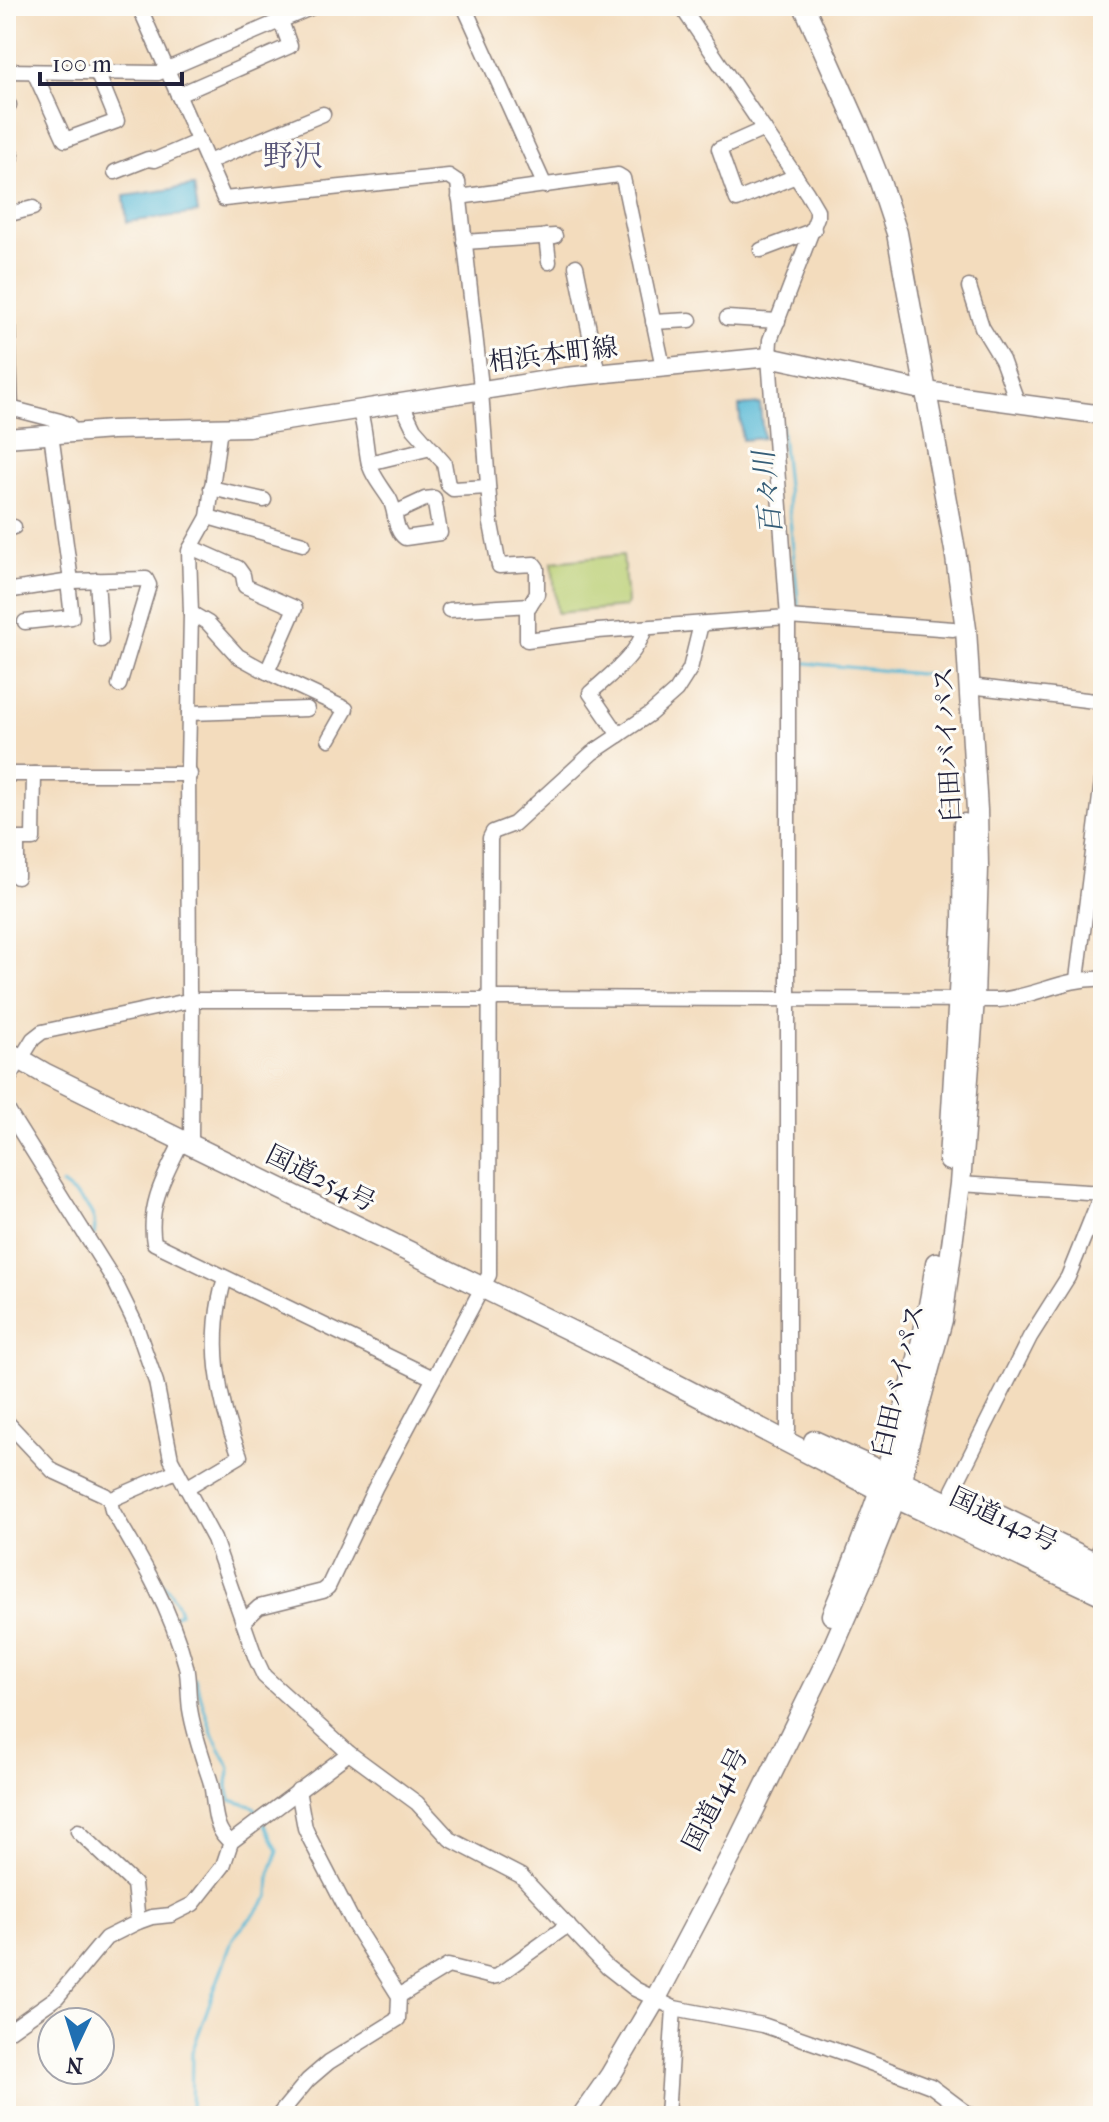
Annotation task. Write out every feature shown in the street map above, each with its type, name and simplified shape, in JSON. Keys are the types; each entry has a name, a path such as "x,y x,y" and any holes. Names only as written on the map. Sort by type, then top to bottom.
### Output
{"highway":[{"name":"臼田バイパス","path":"791,6 867,185 883,236 955,550 970,686 978,868 967,999 948,1183 935,1270 892,1486"},
{"name":"臼田バイパス","path":"804,6 860,131 897,233 953,629 965,810 967,999 960,1184 942,1320 892,1486"},
{"name":"国道254号","path":"13,1056 892,1486"},
{"name":"国道254号","path":"614,1352 788,1430 892,1486"},
{"name":"国道142号","path":"892,1486 1097,1568"},
{"name":"国道142号","path":"892,1486 1103,1595"},
{"name":"国道141号","path":"582,2116 658,2001 757,1775 892,1486"},
{"name":"国道141号","path":"567,2116 658,2001"}],"main road":[{"name":"相浜本町線","path":"6,438 220,428 303,420 480,389 769,357 919,389 1103,415"}],"street":[{"path":"139,6 224,199 449,176 458,182 488,487 499,566 534,564 537,568 537,594 530,605 527,640 788,617 953,629"},
{"path":"6,71 158,73 315,6"},
{"path":"464,6 545,186"},
{"path":"681,6 817,210 814,230 770,340 769,357 788,617 788,1430"},
{"path":"178,95 290,46 281,21"},
{"path":"34,72 65,140 117,121 97,72"},
{"path":"208,162 323,114"},
{"path":"764,129 719,149 737,200 796,176"},
{"path":"115,172 148,159 155,160 199,141"},
{"path":"459,197 618,175 623,178 663,367"},
{"path":"7,210 33,208"},
{"path":"761,250 814,230"},
{"path":"464,242 551,236 549,262"},
{"path":"576,266 598,374"},
{"path":"6,273 9,407 68,424 73,433"},
{"path":"969,287 982,327 1002,360 1018,404"},
{"path":"727,318 778,321"},
{"path":"653,322 690,320"},
{"path":"401,402 414,429 444,463 448,485 453,489 488,487"},
{"path":"359,409 369,463 395,513"},
{"path":"220,428 208,517 189,551 189,993 192,1000 187,1141 154,1201 154,1243 433,1378"},
{"path":"25,622 72,617 51,434"},
{"path":"369,463 431,448"},
{"path":"211,488 264,500"},
{"path":"208,517 303,544"},
{"path":"191,547 238,568 245,586 295,608 267,672"},
{"path":"6,591 70,581 146,579 149,585 119,685"},
{"path":"97,580 101,640"},
{"path":"449,610 530,605"},
{"path":"191,613 208,623 238,656 346,709 329,739"},
{"path":"243,1622 259,1607 323,1591 328,1587 375,1488 489,1275 490,838 493,832 514,824 592,753 650,714 676,691 690,669 701,624"},
{"path":"619,735 590,693 641,642 645,628"},
{"path":"970,686 1103,702"},
{"path":"189,713 307,709"},
{"path":"1077,979 1103,773"},
{"path":"10,774 190,774"},
{"path":"17,877 12,840 33,839 34,774"},
{"path":"6,1083 13,1056 42,1032 192,1000 1009,999 1077,979 1103,979"},
{"path":"6,1108 115,1282 135,1323 156,1382 167,1446 180,1478 214,1539 264,1676 349,1753 400,1789 450,1839 521,1876 607,1967 658,2001 754,2023 852,2056 931,2086 971,2116"},
{"path":"960,1184 1103,1192 1068,1277 1030,1337 953,1490 1097,1568 1103,1543"},
{"path":"110,1500 240,1456 221,1400 216,1371 219,1302 225,1278"},
{"path":"6,1421 53,1471 110,1500 112,1510 159,1592 174,1626 187,1670 190,1708 197,1744 211,1784 215,1814 219,1827 231,1842"},
{"path":"6,2033 57,1997 106,1938 138,1922 171,1915 193,1904 223,1866 231,1842 349,1753"},
{"path":"278,2116 308,2080 329,2062 398,2019 399,1996 355,1926 310,1839 298,1790"},
{"path":"78,1831 134,1884 138,1922"},
{"path":"399,1996 448,1966 497,1976 568,1925"},
{"path":"658,2001 667,2116"}],"green space":[{"path":"623,555 625,607 557,613 552,562"}],"water":[{"path":"194,186 198,213 127,222 124,196"},
{"path":"760,404 763,438 742,440 739,406"}],"waterway":[{"path":"777,345 784,322"},
{"name":"百々川","path":"781,424 799,612"},
{"path":"794,659 796,662 940,676"},
{"path":"6,1090 14,1108"},
{"path":"62,1185 91,1212 94,1235"},
{"path":"157,1576 176,1602 180,1613 175,1615"},
{"path":"195,1678 213,1736 230,1768 227,1782 231,1800 254,1807 260,1816"},
{"path":"191,2116 192,2052 233,1938 269,1897 270,1874 278,1851 264,1823"}],"district":[{"name":"野沢","path":"293,156"}]}
